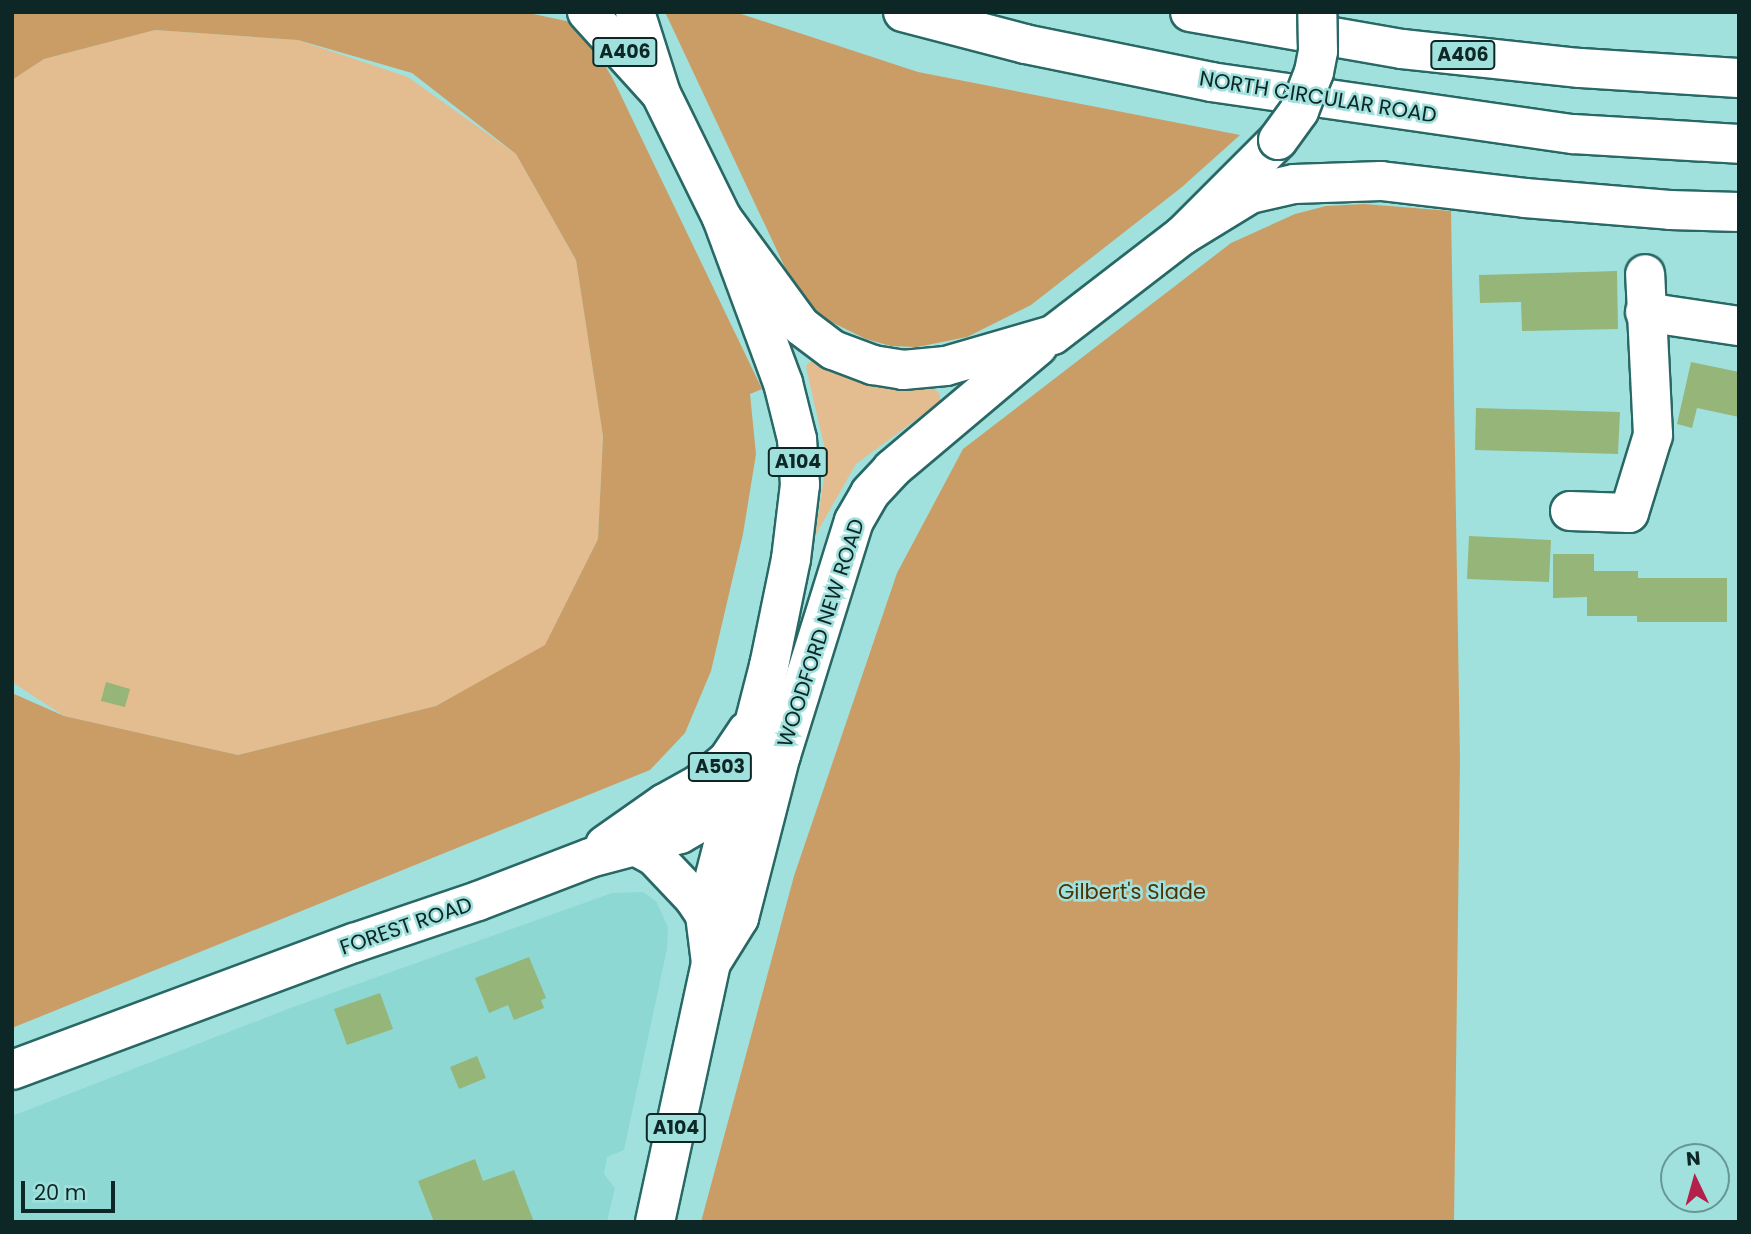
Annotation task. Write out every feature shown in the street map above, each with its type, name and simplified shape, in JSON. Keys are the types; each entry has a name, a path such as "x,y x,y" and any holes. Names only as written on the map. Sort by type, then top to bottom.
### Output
{"main road":[{"name":"A406","path":"587,12 661,94"},
{"path":"635,12 661,94 722,218 801,326 833,349 861,361 903,370 939,367 1053,335"},
{"name":"NORTH CIRCULAR ROAD","path":"903,12 1025,44 1236,86 1573,134 1739,144"},
{"name":"A406","path":"1190,12 1402,49 1580,68 1739,78"},
{"path":"1183,235 1289,129 1314,72 1318,51 1317,12"},
{"path":"1183,235 1250,194 1294,184 1381,181 1525,198 1670,210 1739,212"},
{"name":"WOODFORD NEW ROAD","path":"655,1222 711,963 705,915 758,714 791,559 800,485 797,439 783,383 722,218"},
{"name":"WOODFORD NEW ROAD","path":"711,963 739,918 781,755 843,550 870,493 940,426 1183,235"},
{"path":"1570,511 1629,513 1653,435 1644,312 1645,274"},
{"path":"1644,312 1739,326"},
{"name":"A503","path":"590,858 665,803 698,785 727,761 758,714"},
{"name":"FOREST ROAD","path":"12,1070 590,858 680,834 710,817 781,755"},
{"path":"637,847 654,856 693,897 705,915"}],"shaded area":[{"path":"155,30 298,40 408,77 516,154 576,260 603,436 598,539 545,646 436,706 238,755 64,716 12,682 12,80 44,59"},
{"path":"816,358 934,388 940,394 940,402 856,464 815,536 827,458 806,365"},
{"path":"643,892 656,901 668,927 667,949 624,1150 607,1157 604,1174 615,1188 607,1222 12,1222 12,1116 293,1007 612,893"}],"green space":[{"path":"12,12 524,12 571,22 602,60 614,81 762,389 750,394 756,454 743,534 711,671 685,733 650,770 12,1028 12,693 64,716 238,755 436,706 545,645 598,539 603,436 576,260 516,154 412,73 298,40 155,30 44,59 12,80"},
{"path":"665,12 735,12 918,72 1240,135 1182,187 1031,305 967,337 917,347 891,346 866,339 817,315 788,274"},
{"name":"Gilbert's Slade","path":"1364,204 1451,211 1460,760 1454,1222 701,1222 794,876 897,573 963,449 1231,243 1295,214 1326,206"}],"building":[{"path":"1617,271 1618,329 1522,331 1521,302 1480,303 1479,275"},
{"path":"1691,362 1739,372 1739,417 1697,408 1692,428 1677,424"},
{"path":"1476,408 1620,412 1618,454 1475,450"},
{"path":"1469,536 1551,540 1549,582 1467,579"},
{"path":"1553,554 1594,554 1594,571 1638,571 1638,578 1727,578 1727,622 1637,622 1637,616 1587,616 1587,597 1553,598"},
{"path":"106,682 130,689 125,707 101,701"},
{"path":"529,957 546,998 541,1000 544,1008 514,1020 508,1005 489,1013 475,978"},
{"path":"380,993 393,1029 347,1045 334,1009"},
{"path":"477,1056 486,1078 459,1089 450,1067"},
{"path":"475,1159 483,1181 514,1170 534,1222 434,1222 418,1181"}]}
